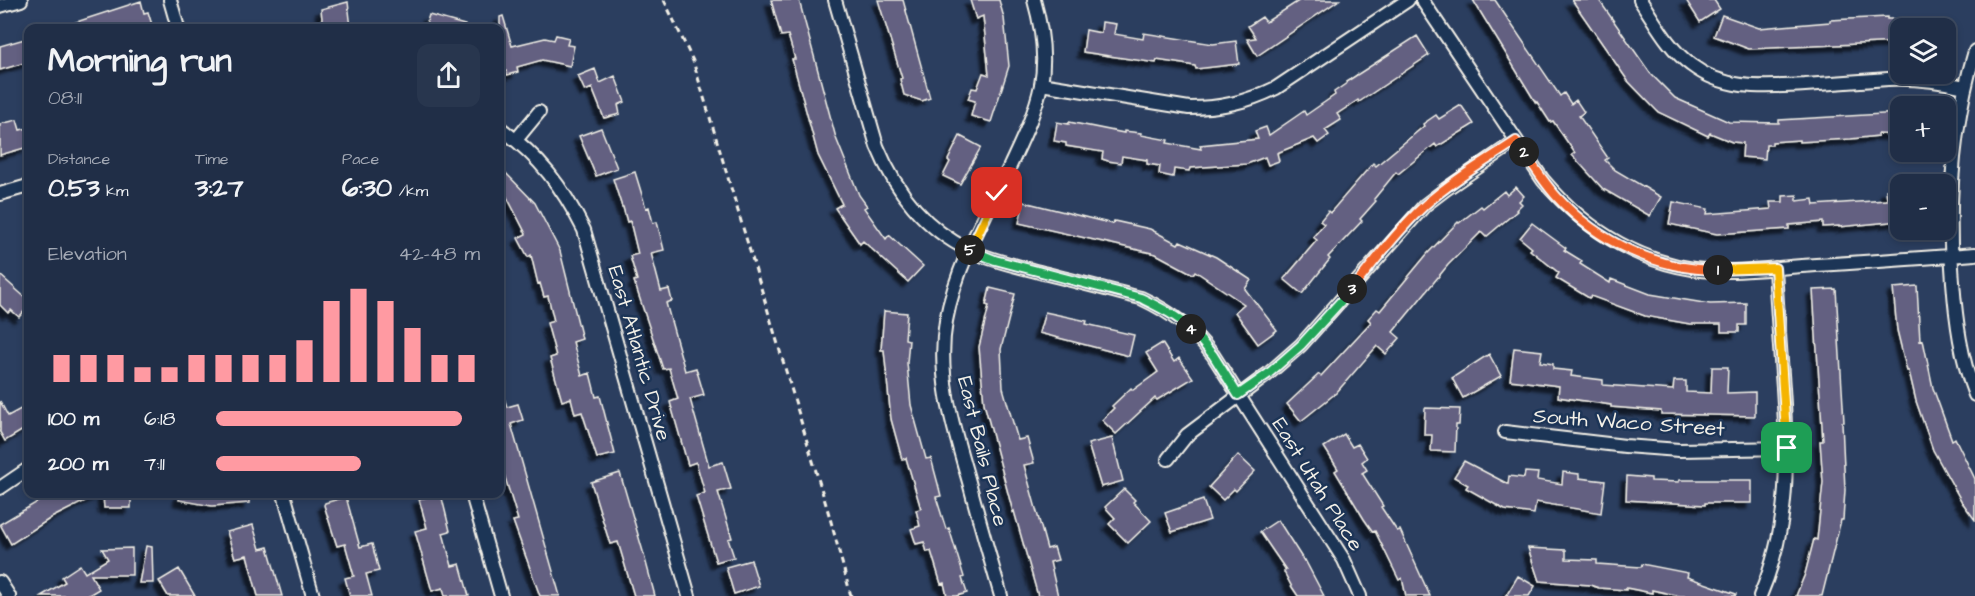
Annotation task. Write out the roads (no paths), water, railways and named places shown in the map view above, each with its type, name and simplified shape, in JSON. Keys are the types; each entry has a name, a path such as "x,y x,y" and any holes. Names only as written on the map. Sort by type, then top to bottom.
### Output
{"street":[{"path":"0,6 21,0"},
{"path":"170,0 177,24"},
{"path":"836,0 884,164 909,203 929,224 969,250"},
{"name":"East Bails Place","path":"1001,596 953,426 944,375 946,324 951,298 969,250 1025,135 1035,109 1041,84 1042,37 1034,0"},
{"path":"1041,84 1189,108 1234,105 1276,88 1408,0"},
{"path":"1422,0 1543,180 1558,198 1588,224 1624,247 1657,260 1691,268 1715,270 1975,254"},
{"path":"1640,0 1673,48 1689,64 1719,81 1758,88 1891,79 1965,87"},
{"path":"1975,51 1965,87 1952,172 1951,256 1957,324 1962,352 1975,395"},
{"path":"516,140 539,112"},
{"name":"East Atlantic Drive","path":"504,131 549,172 568,200 584,230 689,596"},
{"path":"1168,459 1187,435 1268,374 1301,345 1425,205 1516,141"},
{"path":"0,194 24,187"},
{"name":"East Utah Place","path":"969,250 995,260 1141,298 1181,320 1197,336 1238,395 1344,561 1360,596"},
{"path":"1760,596 1777,547 1784,514 1787,481 1787,448 1775,268"},
{"name":"South Waco Street","path":"1505,432 1668,449 1787,448"},
{"path":"0,488 24,472"},
{"path":"285,498 313,596"},
{"path":"473,498 501,596"},
{"path":"0,582 9,596"}]}
